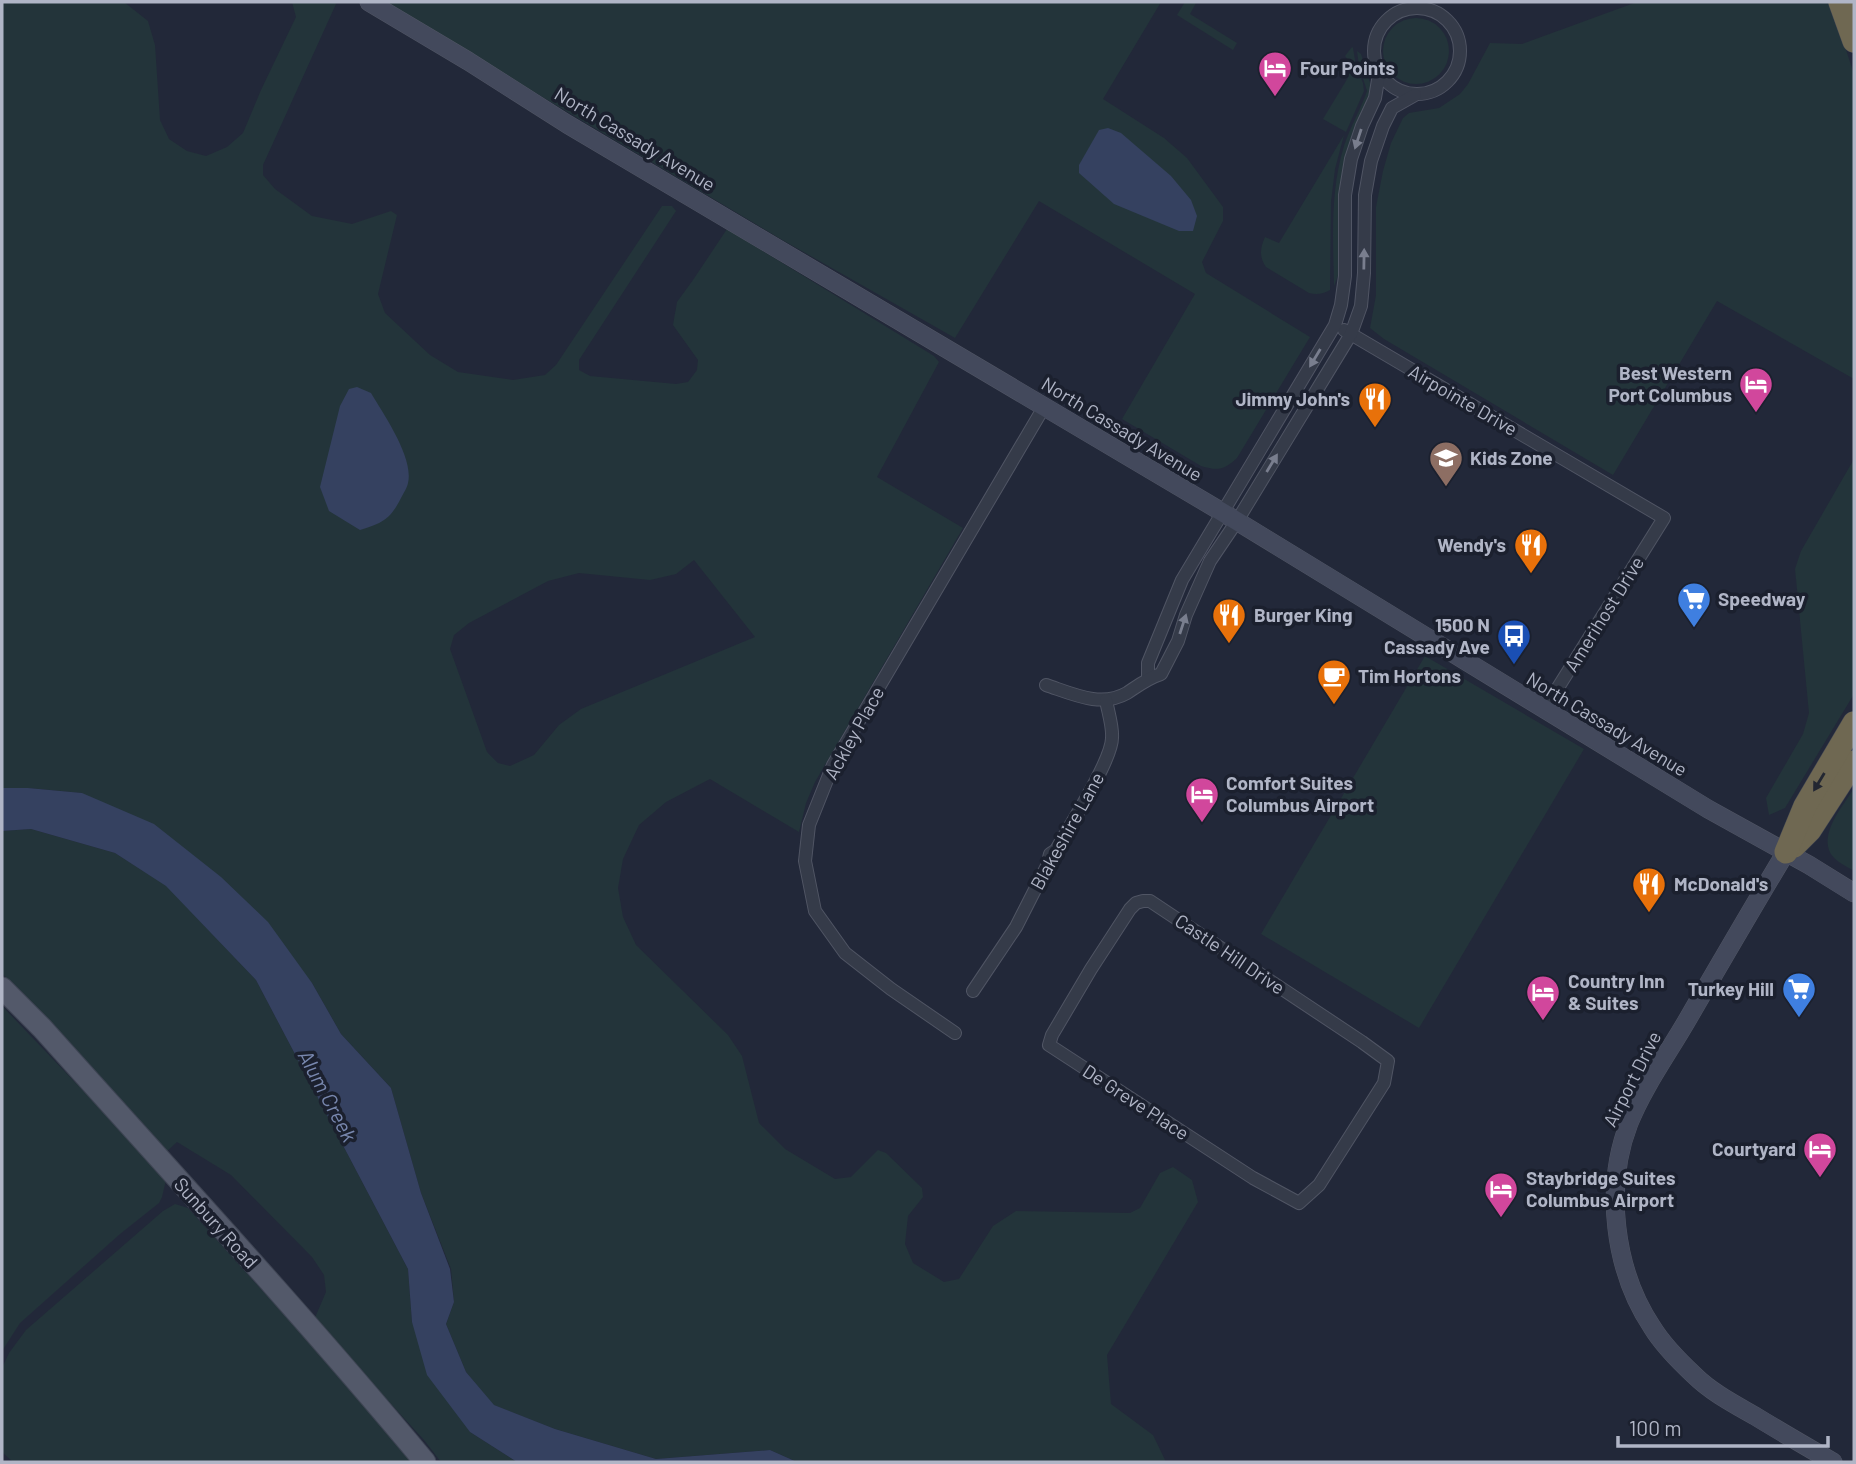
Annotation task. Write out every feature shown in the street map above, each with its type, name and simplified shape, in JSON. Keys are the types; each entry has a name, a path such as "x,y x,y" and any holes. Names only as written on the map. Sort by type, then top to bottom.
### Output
{"highway":[{"path":"1840,2 1854,41"},
{"path":"1786,852 1805,806 1854,723"},
{"path":"1786,852 1810,830 1854,762"}],"main road":[{"name":"North Cassady Avenue","path":"369,2 567,124 1229,517 1708,809 1854,893"},
{"name":"Airport Drive","path":"1786,852 1649,1084 1629,1124 1618,1164 1615,1193 1622,1260 1637,1302 1670,1350 1696,1377 1730,1402 1833,1462"},
{"name":"Sunbury Road","path":"2,988 42,1028 356,1378 425,1462"}],"street":[{"path":"1425,8 1439,13 1450,23 1457,35 1459,63 1443,86 1429,93 1415,95 1395,89 1379,75 1373,47 1377,33 1385,21 1397,12 1425,8"},
{"path":"1046,685 1089,699 1106,700 1125,694 1148,678 1161,674 1178,641 1186,615 1229,517 1335,325 1345,276 1345,195 1351,159 1375,98 1379,75"},
{"path":"1148,678 1148,663 1182,580 1229,517 1351,334 1361,306 1365,195 1371,162 1392,108 1415,95"},
{"name":"Airpointe Drive","path":"1335,325 1664,518"},
{"name":"Ackley Place","path":"954,1033 845,953 815,911 805,861 809,825 832,765 1044,407"},
{"name":"Amerihost Drive","path":"1544,710 1664,518"},
{"name":"Blakeshire Lane","path":"973,991 1016,927 1047,866 1050,853 1056,850 1100,772 1113,736 1106,700"},
{"name":"Castle Hill Drive","path":"1091,969 1130,909 1136,903 1150,901 1388,1061 1384,1083 1319,1185 1299,1203"},
{"name":"De Greve Place","path":"1091,969 1052,1035 1049,1045 1269,1188 1299,1203"}],"shaded area":[{"path":"2,2 124,2 148,21 155,45 160,120 169,139 187,151 206,156 227,147 243,133 296,17 292,2 335,2 263,165 263,175 275,189 312,216 352,224 391,211 397,215 378,294 385,313 430,355 458,372 513,380 545,375 556,365 662,206 672,206 676,211 579,360 579,370 590,376 676,384 688,382 697,370 698,360 673,325 677,302 727,229 934,356 939,362 877,477 963,528 815,782 806,803 799,832 710,779 666,802 639,825 623,859 618,888 623,917 636,945 728,1035 742,1056 759,1123 785,1149 835,1179 851,1177 878,1150 886,1153 922,1188 923,1197 908,1216 905,1244 913,1263 944,1282 959,1279 993,1226 1016,1211 1130,1213 1140,1208 1160,1173 1173,1167 1192,1180 1198,1202 1107,1355 1111,1404 1153,1435 1166,1462 797,1462 770,1450 656,1459 555,1429 493,1405 466,1372 446,1324 454,1302 451,1269 421,1193 391,1088 341,1034 312,983 82,793 2,788","holes":["694,560 755,637 581,709 559,725 534,755 510,766 498,763 487,752 450,649 454,635 469,623 548,581 579,573 650,580 676,574"]},
{"path":"383,2 1161,2 1103,99 1164,138 1187,158 1223,207 1223,221 1202,262 1206,273 1310,337 1237,458 1220,468 1201,466 1122,419 1195,294 1039,201 955,338 779,238"},
{"path":"1185,2 1196,3 1190,14 1237,43 1233,50 1177,15"},
{"path":"1637,2 1830,2 1854,74 1854,379 1717,301 1613,475 1384,339 1370,328 1376,295 1376,207 1391,143 1403,118 1409,113 1439,108 1460,94 1490,43 1522,44"},
{"path":"1410,18 1422,18 1434,23 1444,33 1449,51 1447,64 1434,79 1422,84 1410,84 1398,79 1388,69 1383,57 1383,45 1388,33 1398,23"},
{"path":"1352,47 1364,91 1346,132 1323,119 1349,76 1348,71 1354,70 1353,60 1348,60 1345,56"},
{"path":"1357,51 1361,54 1372,89 1341,184 1339,273 1334,286 1333,215 1336,180 1344,146 1367,91"},
{"path":"1344,135 1335,169 1331,202 1330,290 1320,294 1309,293 1266,267 1261,256 1262,245 1265,237 1279,243"},
{"path":"1854,459 1854,694 1785,808 1769,815 1766,798 1803,734 1809,713 1795,569 1801,551"},
{"path":"1425,656 1584,749 1419,1028 1261,934"},
{"path":"1854,788 1854,871 1833,857 1828,842 1831,826"},
{"path":"31,829 115,853 167,886 256,980 408,1269 412,1322 470,1432 517,1462 441,1462 314,1320 326,1292 324,1275 312,1257 231,1175 177,1142 164,1154 41,1013 2,974 2,831"},
{"path":"2,1006 166,1180 159,1203 20,1323 2,1351"},
{"path":"175,1204 188,1208 417,1462 13,1462 2,1452 2,1368 9,1353 26,1330 163,1211"}],"water":[{"path":"1108,128 1121,133 1171,176 1191,200 1197,216 1193,231 1179,231 1114,204 1079,173 1079,165 1099,130"},
{"path":"357,387 371,393 397,437 409,473 407,487 389,516 380,523 360,530 329,511 320,487 340,406 349,389"},
{"name":"Alum Creek","path":"2,788 82,793 154,824 221,877 268,922 312,983 341,1034 391,1088 421,1193 450,1269 454,1302 446,1324 466,1372 494,1405 555,1429 656,1459 770,1450 797,1462 517,1462 470,1432 427,1375 412,1322 408,1269 256,980 166,886 115,853 31,829 2,831"}],"place":[{"name":"Four Points","path":"1275,98"},
{"name":"Best Western Port Columbus","path":"1756,414"},
{"name":"Jimmy John's","path":"1375,429"},
{"name":"Kids Zone","path":"1446,488"},
{"name":"Wendy's","path":"1531,575"},
{"name":"Speedway","path":"1694,629"},
{"name":"Burger King","path":"1229,645"},
{"name":"1500 N Cassady Ave","path":"1514,666"},
{"name":"Tim Hortons","path":"1334,706"},
{"name":"Comfort Suites Columbus Airport","path":"1202,824"},
{"name":"McDonald's","path":"1649,914"},
{"name":"Turkey Hill","path":"1799,1019"},
{"name":"Country Inn & Suites","path":"1543,1022"},
{"name":"Courtyard","path":"1820,1179"},
{"name":"Staybridge Suites Columbus Airport","path":"1501,1219"}]}
